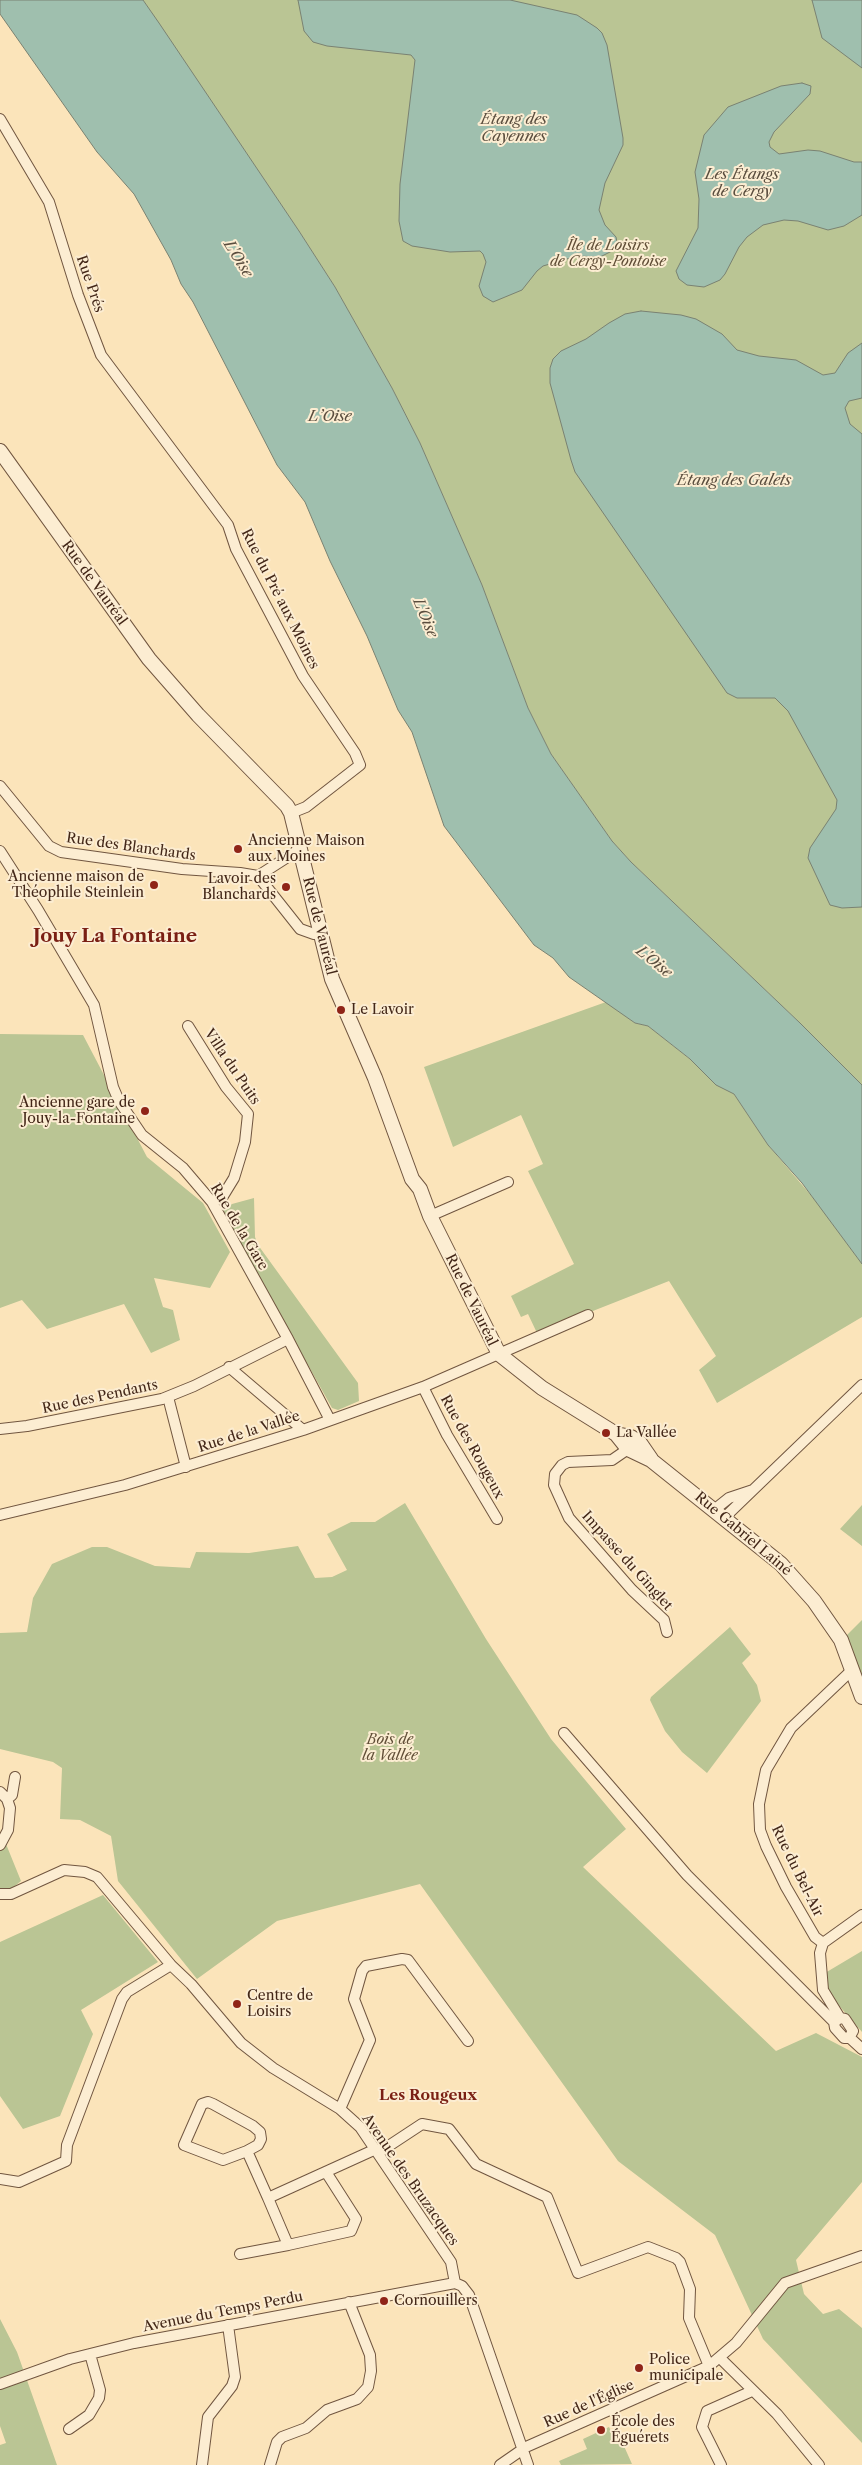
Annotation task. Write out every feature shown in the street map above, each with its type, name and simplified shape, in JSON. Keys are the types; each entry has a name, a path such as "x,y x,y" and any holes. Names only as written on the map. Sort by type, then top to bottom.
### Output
{"street":[{"name":"Rue Prés","path":"0,119 48,202 78,295 101,355 171,448"},
{"name":"Rue du Pré aux Moines","path":"171,448 228,525 236,549 303,676 355,753 360,765 306,807 291,813"},
{"name":"Rue de Vauréal","path":"0,451 149,659 198,715 287,806 291,813 332,979 375,1078 412,1179 425,1199 430,1216 499,1354"},
{"name":"Rue des Blanchards","path":"0,786 49,846 55,850 182,869 258,876"},
{"path":"300,849 258,876 300,929 314,934 321,934"},
{"name":"Rue de la Gare","path":"0,851 38,910 94,1005 113,1087 119,1101 142,1135 183,1168 212,1202 288,1339 330,1420"},
{"name":"Villa du Puits","path":"188,1026 226,1087 248,1114 245,1142 231,1185 223,1196 212,1202"},
{"path":"430,1216 508,1182"},
{"name":"Rue de la Vallée","path":"0,1515 118,1487 303,1430 424,1386 588,1315"},
{"name":"Rue des Pendants","path":"0,1429 124,1408 168,1397 288,1339"},
{"name":"Rue Gabriel Lainé","path":"499,1354 542,1388 616,1434 628,1449 651,1460 781,1564 799,1582 841,1640 862,1698"},
{"path":"229,1367 303,1430"},
{"path":"719,1514 729,1498 753,1490 859,1387 862,1377"},
{"name":"Rue des Rougeux","path":"424,1386 447,1435 497,1519"},
{"path":"168,1397 186,1467"},
{"name":"Rue Gabriel Lainé","path":"616,1434 631,1437 640,1443 651,1460"},
{"name":"Impasse du Ginglet","path":"628,1449 612,1460 568,1462 562,1464 555,1474 554,1485 570,1518 632,1590 664,1620 667,1632"},
{"name":"Rue du Bel-Air","path":"823,1943 815,1937 766,1846 760,1830 759,1804 766,1770 791,1728 852,1670"},
{"path":"564,1733 687,1875 837,2020"},
{"path":"0,1844 8,1830 10,1808 4,1796 12,1795 15,1777"},
{"name":"Avenue des Bruzacques","path":"0,1894 11,1894 64,1870 91,1873 102,1882 171,1965 191,1984 250,2051 273,2068 340,2109 360,2127 451,2262 455,2283 466,2289 469,2295 528,2465"},
{"path":"862,1915 823,1943 820,1953 823,1990 837,2020 835,2028 844,2038 850,2038 862,2049"},
{"path":"340,2109 370,2040 354,1999 360,1978 366,1966 402,1959 408,1960 468,2041"},
{"path":"0,2179 19,2182 66,2161 67,2145 122,1999 127,1992 171,1965"},
{"path":"208,2102 213,2104 258,2129 261,2135 260,2142 247,2151 223,2160 184,2145 202,2104 208,2102"},
{"path":"268,2198 377,2151 422,2124 450,2130 476,2164 547,2197 578,2273 648,2247 678,2259 692,2294 687,2310 689,2318 709,2366"},
{"path":"247,2151 288,2245"},
{"path":"240,2254 351,2231 356,2219 326,2172"},
{"name":"Rue de l'Église","path":"500,2465 522,2449 709,2366 736,2343 785,2283 862,2256"},
{"name":"Avenue du Temps Perdu","path":"0,2384 90,2354 228,2325 455,2283"},
{"path":"270,2465 277,2442 282,2436 306,2428 326,2410 357,2399 368,2387 372,2371 370,2355 350,2302"},
{"path":"202,2465 208,2417 232,2386 235,2377 228,2325"},
{"path":"70,2430 89,2415 99,2398 100,2390 90,2354"},
{"path":"720,2358 777,2414 818,2465"},
{"path":"721,2465 702,2427 708,2411 752,2391"}],"green space":[{"name":"Île de Loisirs de Cergy-Pontoise","path":"143,0 862,0 862,1085 800,1023 631,862 612,841 551,754 528,708 482,585 420,443 392,388 335,287"},
{"path":"606,1002 635,1023 648,1026 734,1094 768,1145 815,1200 862,1264 862,1317 717,1403 699,1370 716,1356 669,1281 537,1333 528,1314 521,1317 511,1296 574,1264 528,1171 543,1164 521,1115 453,1147 424,1067"},
{"path":"0,1034 83,1035 147,1157 203,1203 230,1252 210,1288 154,1278 163,1307 173,1310 180,1340 151,1353 124,1304 47,1329 22,1300 0,1308"},
{"path":"254,1198 255,1237 258,1245 358,1383 359,1401 338,1410 332,1408 222,1211 232,1204"},
{"name":"Bois de la Vallée","path":"405,1503 486,1639 551,1739 626,1829 583,1867 776,2051 816,2033 862,2057 862,2182 796,2260 804,2294 823,2314 839,2309 862,2328 862,2443 763,2339 715,2235 618,2161 420,1884 277,1921 197,1979 118,1881 111,1836 80,1820 60,1819 62,1768 53,1762 0,1749 0,1633 27,1632 33,1598 52,1564 92,1547 107,1547 155,1566 190,1568 196,1552 249,1553 298,1546 315,1578 332,1577 347,1570 327,1534 351,1522 375,1522"},
{"path":"862,1505 862,1546 840,1529"},
{"path":"862,1620 862,1680 846,1636"},
{"path":"730,1627 751,1654 742,1663 757,1685 761,1701 707,1773 682,1752 665,1731 650,1700 651,1697"},
{"path":"6,1844 21,1881 10,1890 0,1889 0,1847"},
{"path":"103,1895 158,1962 81,2010 93,2034 60,2116 23,2129 0,2096 0,1942"},
{"path":"862,1951 862,2032 828,1993 825,1973"},
{"path":"0,2319 17,2352 57,2465 0,2465 0,2445 6,2443 0,2426"},
{"path":"609,2427 614,2437 619,2435 632,2464 561,2465 559,2461 587,2449 583,2439"}],"water":[{"name":"L’Oise","path":"0,0 143,0 159,23 335,287 392,388 420,443 482,585 528,708 551,754 612,841 631,862 800,1023 862,1085 862,1264 802,1183 768,1145 734,1094 716,1085 690,1059 648,1026 635,1023 569,977 553,958 534,945 444,826 412,732 398,710 367,636 330,561 305,502 277,465 193,302 181,284 171,260 134,194 97,152 0,14"},
{"name":"Étang des Cayennes","path":"298,0 510,0 577,15 597,28 602,33 607,45 623,138 623,145 605,183 599,210 605,225 616,237 617,242 612,251 600,257 577,256 543,266 522,290 493,302 483,296 479,286 486,262 480,251 450,252 412,246 403,241 399,221 400,184 415,60 411,55 327,46 313,42 304,31"},
{"path":"812,0 862,0 862,68 822,38"},
{"name":"Les Étangs de Cergy","path":"802,83 811,86 810,94 774,132 769,142 770,147 779,154 808,150 820,151 854,162 862,162 862,215 844,226 828,230 798,221 784,220 763,225 747,237 739,247 720,280 704,287 687,285 679,279 676,271 698,228 699,199 695,172 704,135 728,107 781,86"},
{"name":"Étang des Galets","path":"641,311 681,315 696,319 722,334 737,350 759,356 796,360 823,375 835,373 848,353 862,343 862,398 849,401 845,408 850,424 862,434 862,907 842,908 830,905 808,858 810,848 836,809 837,800 788,711 775,698 737,698 727,693 575,472 550,383 550,368 553,359 561,351 586,339 625,314"}],"place":[{"name":"Ancienne Maison aux Moines","path":"238,849"},
{"name":"Ancienne maison de Théophile Steinlein","path":"154,885"},
{"name":"Lavoir des Blanchards","path":"286,887"},
{"name":"Le Lavoir","path":"341,1010"},
{"name":"Ancienne gare de Jouy-la-Fontaine","path":"145,1111"},
{"name":"La Vallée","path":"606,1433"},
{"name":"Centre de Loisirs","path":"237,2004"},
{"name":"Cornouillers","path":"384,2301"},
{"name":"Police municipale","path":"639,2368"},
{"name":"École des Éguérets","path":"601,2430"}],"district":[{"name":"Jouy La Fontaine","path":"115,937"},
{"name":"Les Rougeux","path":"428,2096"}],"water label":[{"name":"L'Oise","path":"238,259"},
{"name":"L'Oise","path":"425,618"},
{"name":"L'Oise","path":"654,962"}]}
